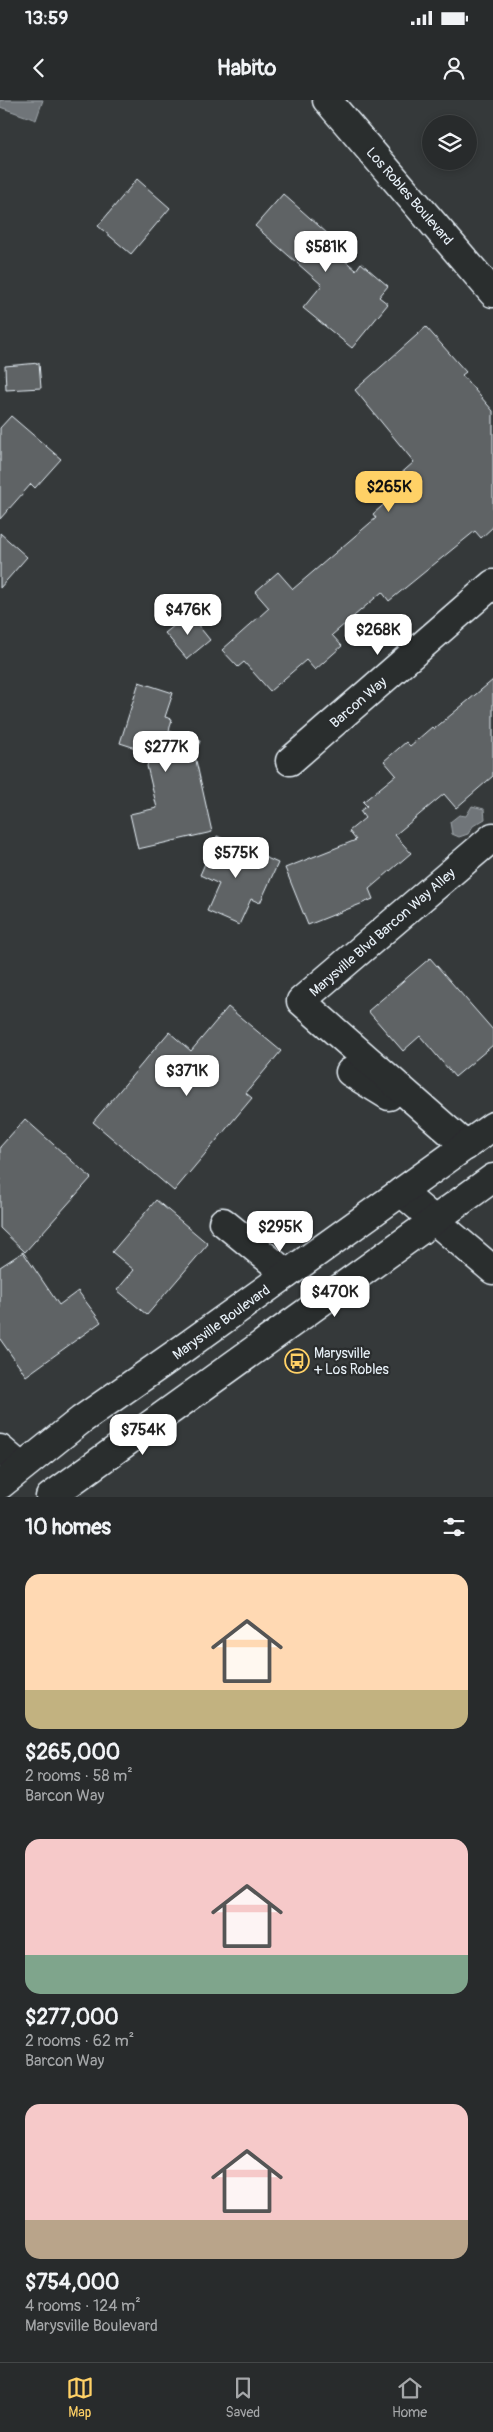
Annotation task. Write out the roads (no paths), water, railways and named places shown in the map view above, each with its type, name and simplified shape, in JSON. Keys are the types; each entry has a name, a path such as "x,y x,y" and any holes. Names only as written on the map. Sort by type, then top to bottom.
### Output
{"main road":[{"name":"Los Robles Boulevard","path":"327,100 493,293"},
{"name":"Barcon Way","path":"290,761 493,584"},
{"name":"Marysville Blvd Barcon Way Alley","path":"461,1150 301,1001 493,837"},
{"path":"350,1072 413,1110 461,1150"},
{"name":"Marysville Boulevard","path":"0,1485 80,1420 493,1126"},
{"path":"0,1449 51,1497 493,1178"},
{"path":"401,1192 493,1270"},
{"path":"222,1222 287,1274"}],"place":[{"name":"Marysville + Los Robles","path":"297,1361"}]}
